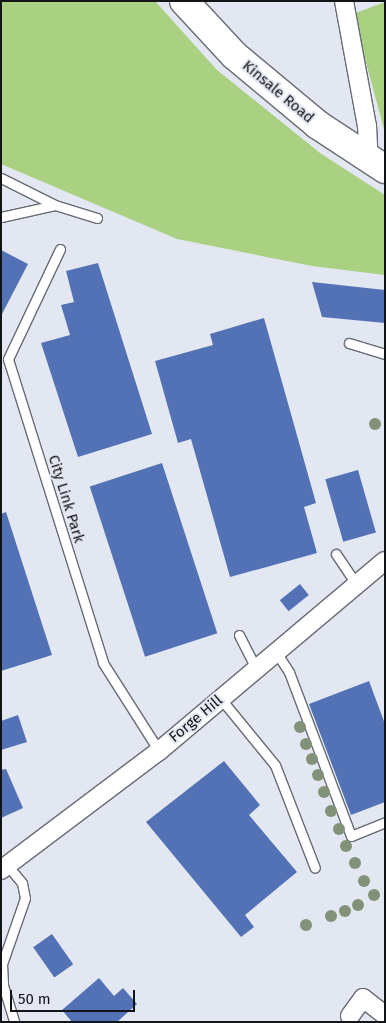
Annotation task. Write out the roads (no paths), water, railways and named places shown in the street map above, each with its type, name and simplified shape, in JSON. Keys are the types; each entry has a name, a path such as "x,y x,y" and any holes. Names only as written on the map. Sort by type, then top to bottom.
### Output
{"highway":[{"name":"Kinsale Road","path":"184,1 234,55 318,125 377,164"}],"street":[{"path":"349,3 367,126 377,164"},
{"name":"Forge Hill","path":"4,867 159,751 385,561"},
{"path":"350,1016 363,998 385,1015"}],"lane":[{"path":"1,178 55,205 96,218"},
{"path":"1,217 55,205"},
{"name":"City Link Park","path":"60,249 8,359 103,662 159,751"},
{"path":"349,343 385,354"},
{"path":"336,554 357,585"},
{"path":"239,635 256,669"},
{"path":"276,652 289,672 351,836 385,822"},
{"path":"220,699 275,765 315,868"},
{"path":"4,867 22,883 25,898 2,964 3,985 14,1022"}]}
